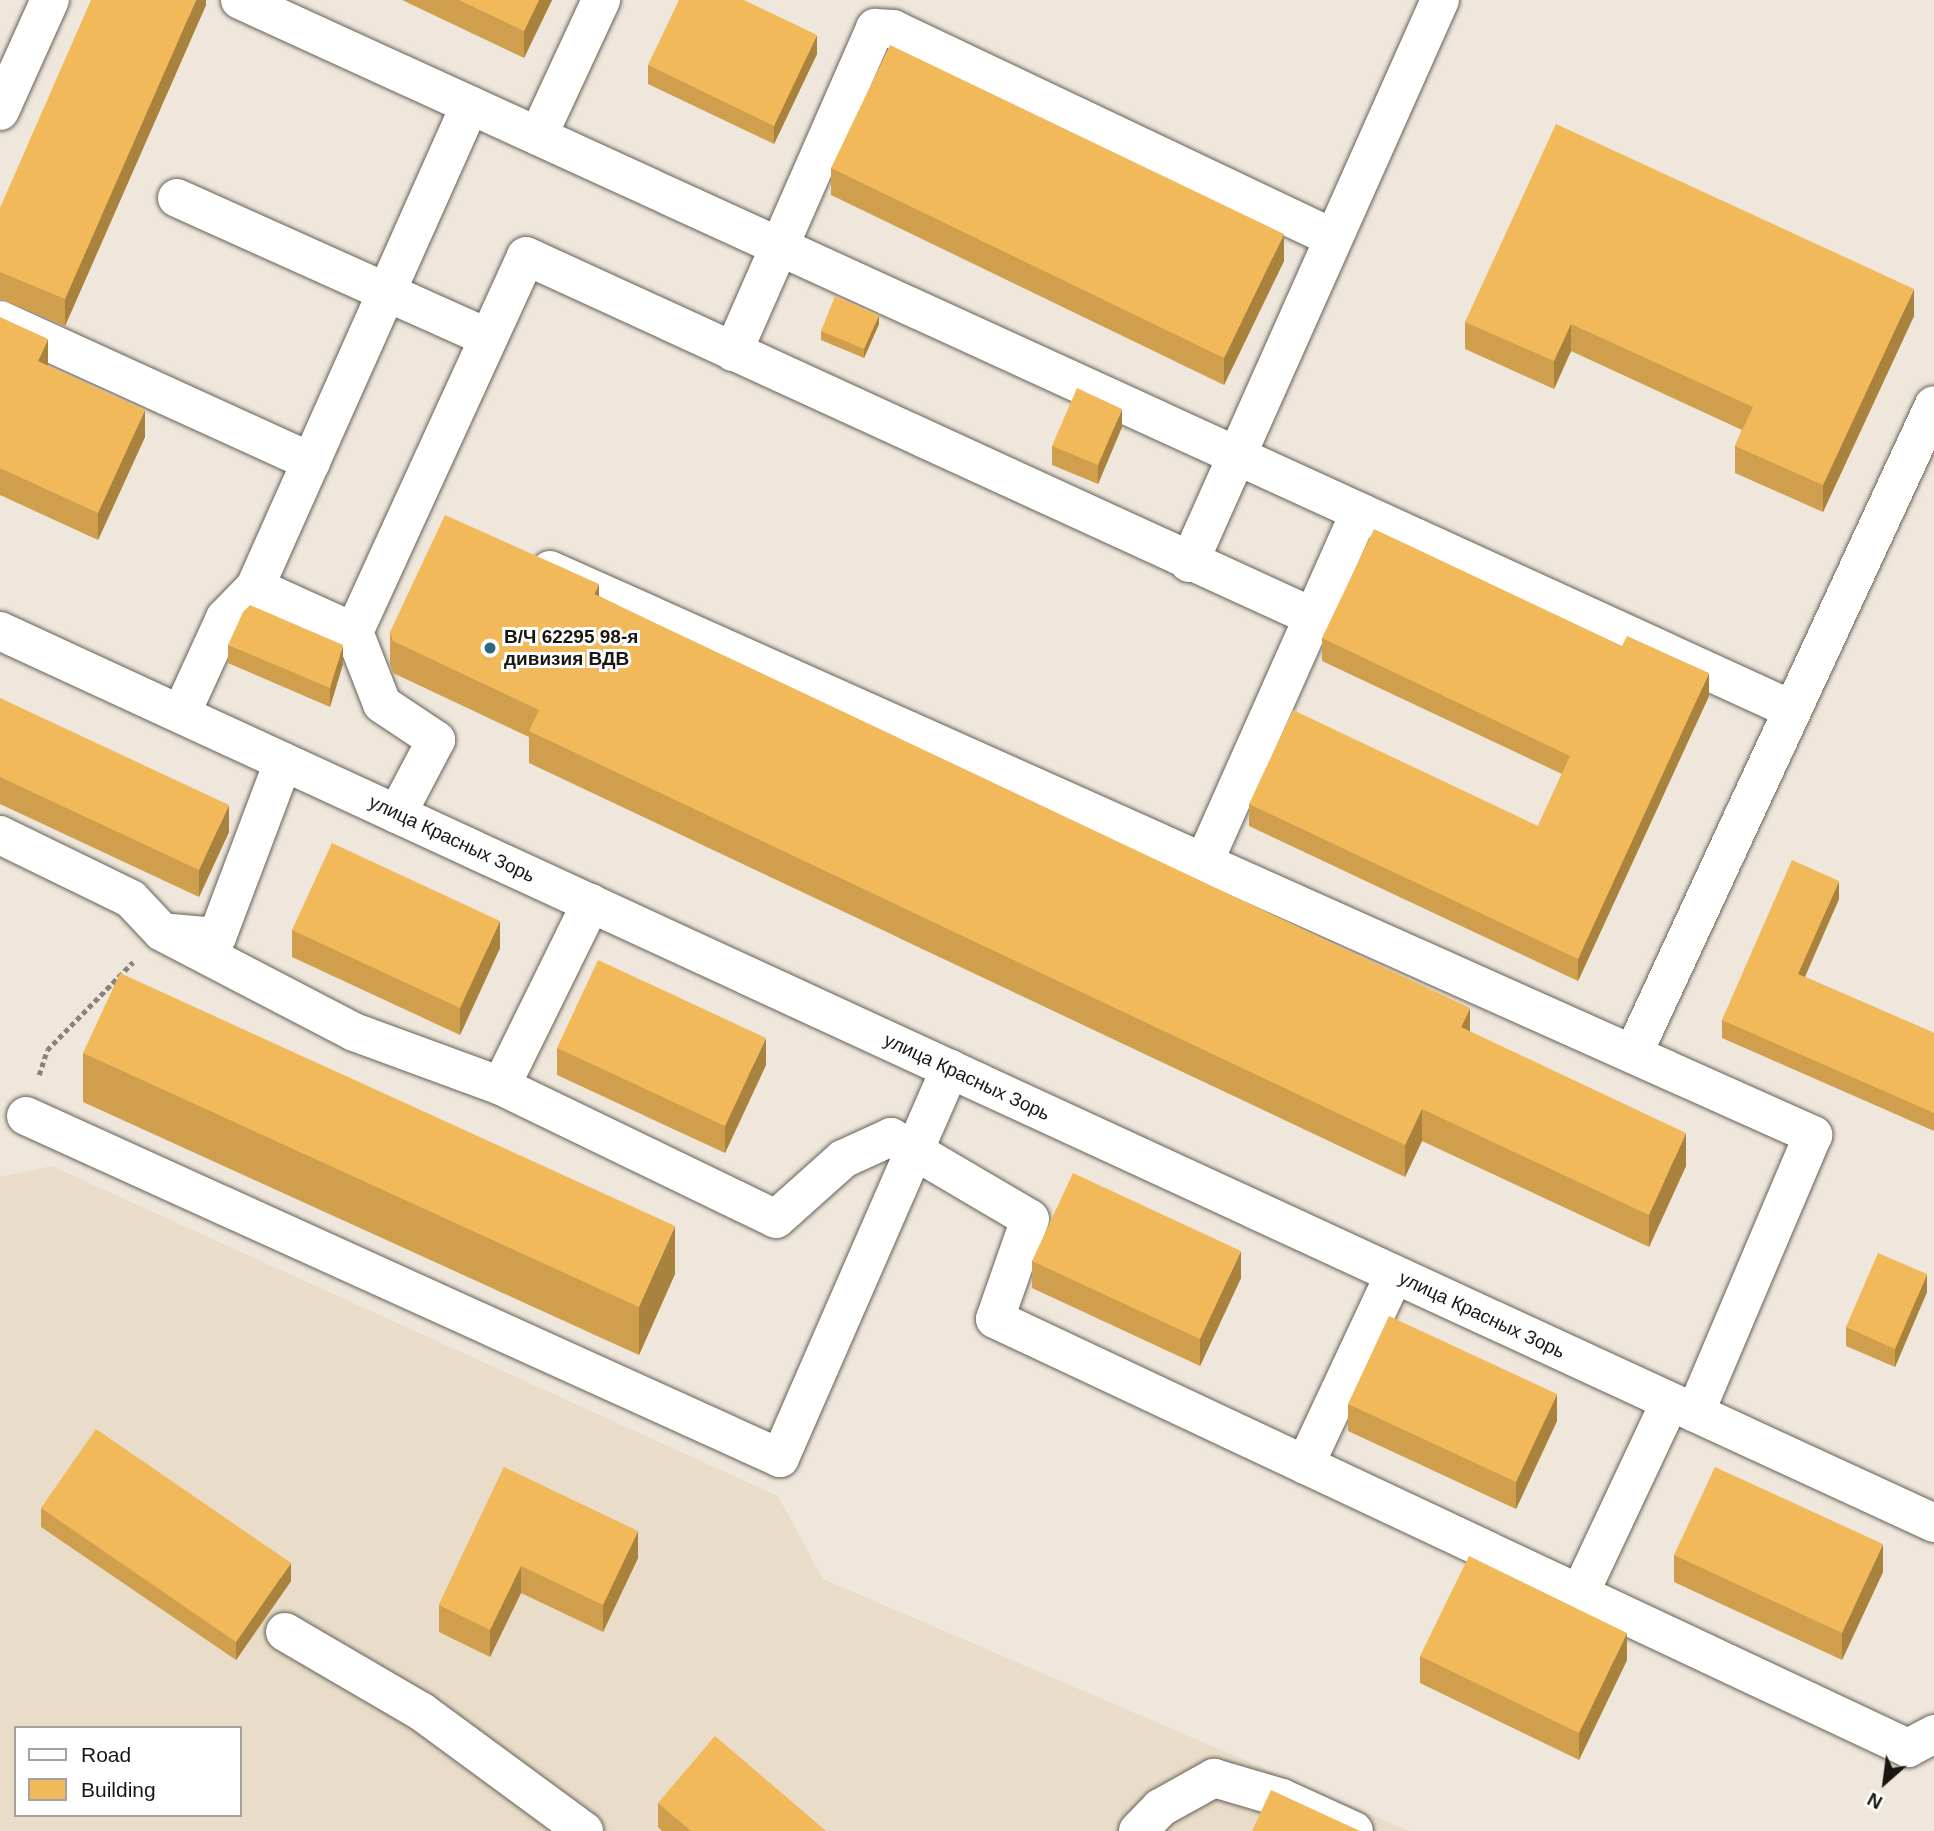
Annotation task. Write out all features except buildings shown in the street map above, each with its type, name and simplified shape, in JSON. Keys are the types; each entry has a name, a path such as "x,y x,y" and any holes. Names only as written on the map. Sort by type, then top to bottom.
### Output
{"street":[{"path":"0,111 50,0"},
{"path":"240,0 1791,709"},
{"path":"538,136 601,0"},
{"path":"1189,563 1440,0"},
{"path":"733,352 875,28 893,29 1333,238"},
{"path":"181,714 225,618 255,587 470,105"},
{"path":"177,198 488,338"},
{"path":"354,632 526,256 1189,563 1313,617"},
{"path":"0,320 311,462"},
{"path":"1633,1054 1934,405"},
{"path":"411,508 448,524"},
{"path":"1204,862 1360,512"},
{"path":"511,552 1813,1135 1682,1407 1580,1593"},
{"path":"255,587 354,632 382,704 436,740 397,814"},
{"name":"улица Красных Зорь","path":"0,631 1934,1523"},
{"path":"162,932 217,937 283,762"},
{"path":"0,835 131,899 162,932 354,1032 501,1086 776,1219 843,1159 891,1137 1030,1219 995,1319 1908,1748 1934,1734"},
{"path":"501,1086 591,903"},
{"path":"26,1116 779,1458 950,1069"},
{"path":"1305,1465 1394,1275"},
{"path":"285,1632 422,1712 584,1831"},
{"path":"1138,1831 1160,1808 1214,1778 1282,1798 1354,1831"}],"path":[{"path":"26,1116 47,1050 162,932"}],"shaded area":[{"path":"52,1166 778,1496 823,1579 1409,1831 0,1831 0,1177"}],"place":[{"name":"В/Ч 62295 98-я дивизия ВДВ","path":"490,648"}]}
